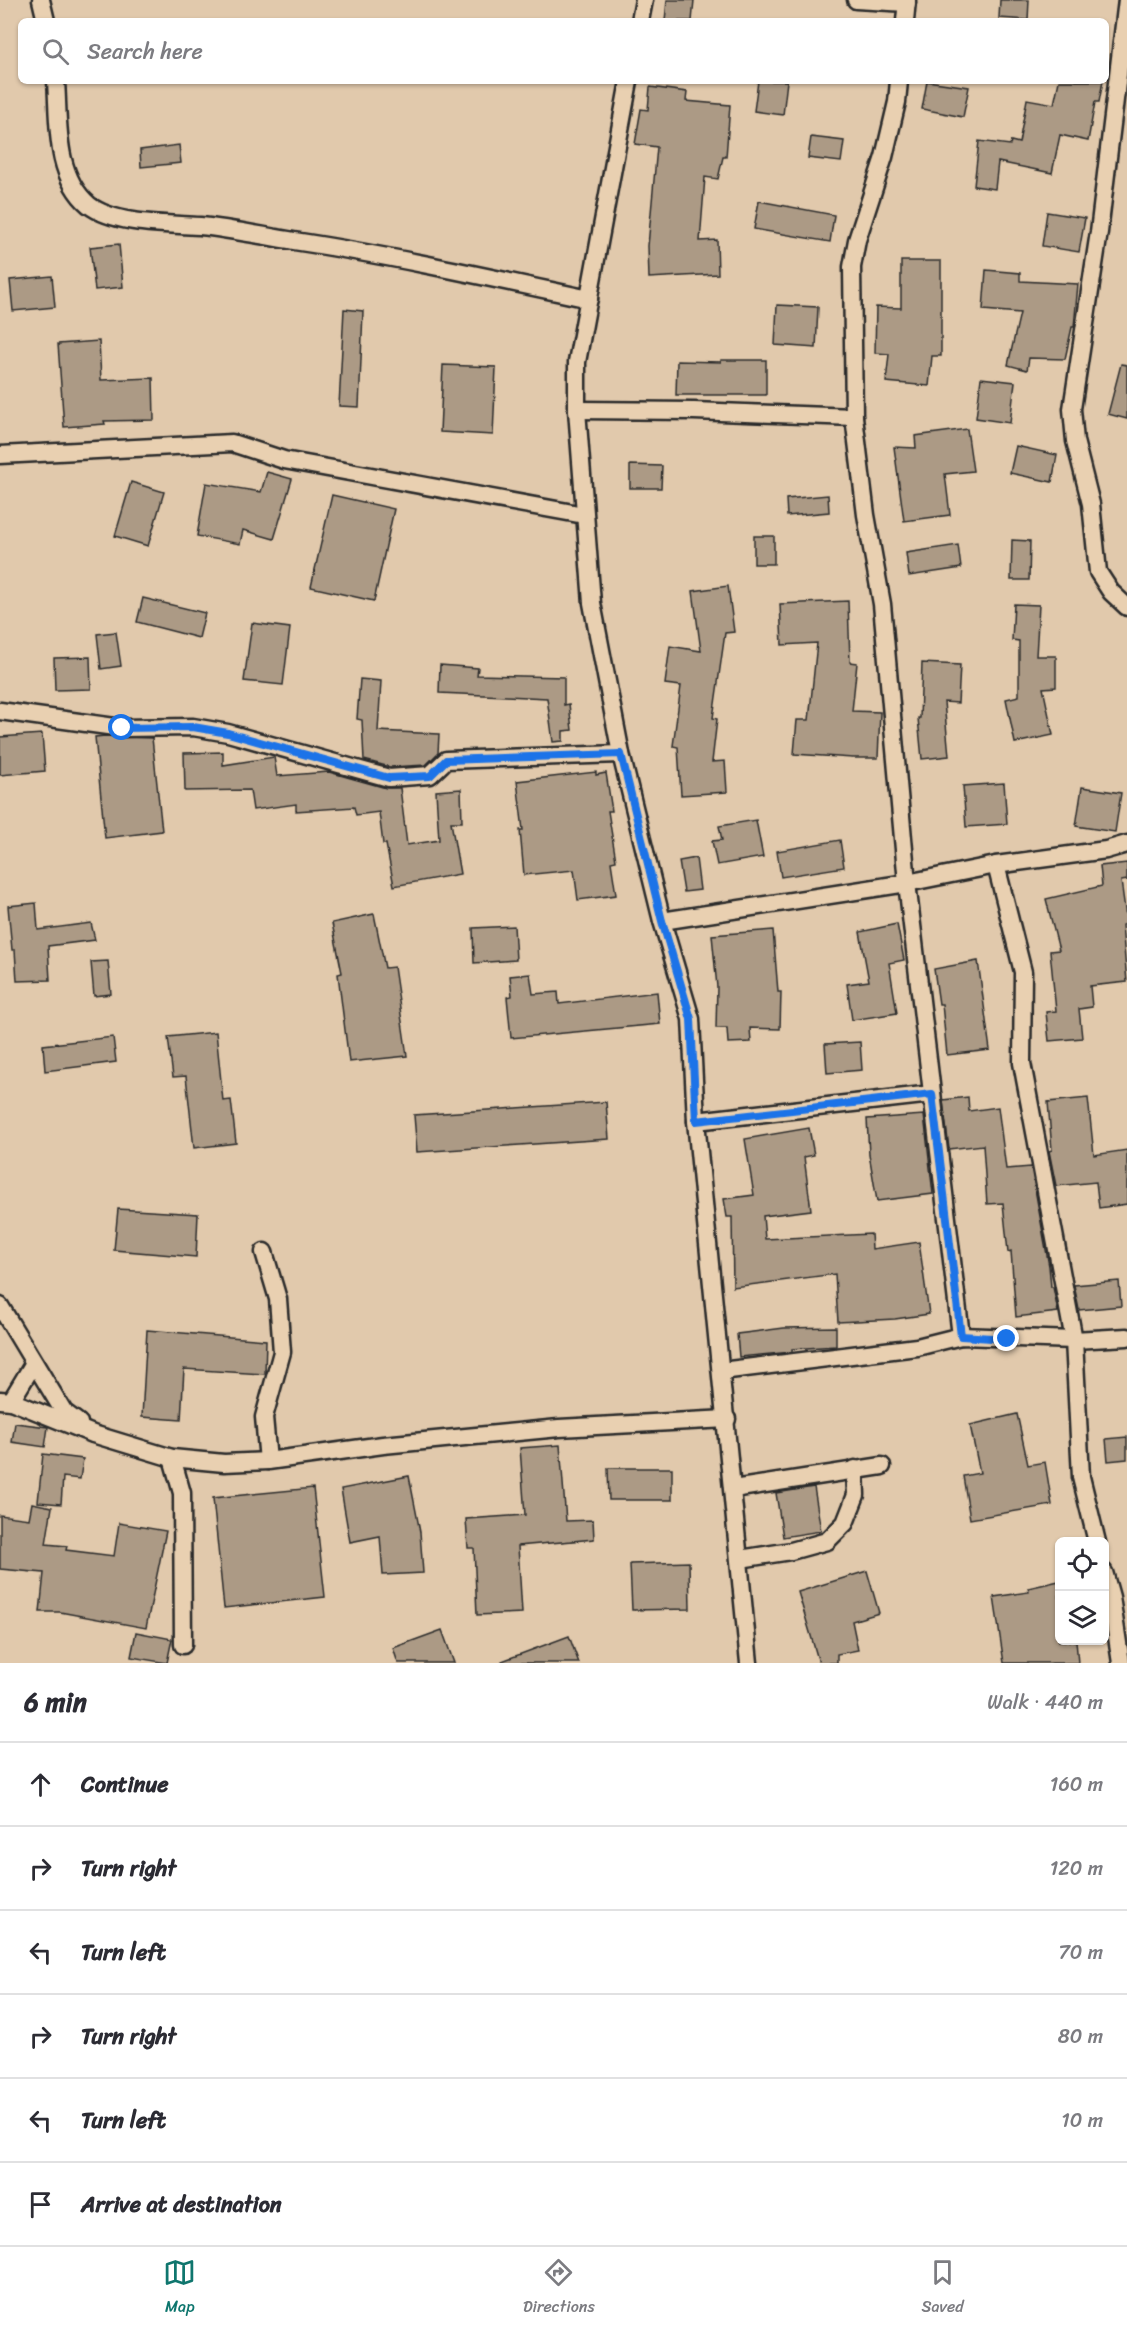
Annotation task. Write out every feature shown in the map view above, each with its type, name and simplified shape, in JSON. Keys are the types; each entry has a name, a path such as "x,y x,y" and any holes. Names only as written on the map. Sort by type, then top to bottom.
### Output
{"street":[{"path":"41,0 45,18"},
{"path":"641,18 644,0"},
{"path":"856,0 907,1 905,18"},
{"path":"1127,0 1099,232 1072,409 1075,441 1091,504 1098,572 1111,592 1127,607"},
{"path":"56,84 62,160 73,184 89,204 106,215 141,221 208,227 386,255 589,299"},
{"path":"628,84 577,362 577,410 584,515 592,603 621,754 662,921 691,1019 696,1121 727,1419 749,1663"},
{"path":"899,84 897,102 884,157 857,240 852,267 854,417 866,514 882,604 907,883 961,1336"},
{"path":"577,410 694,411 854,417"},
{"path":"0,455 232,443 284,460 584,515"},
{"path":"0,711 122,728 193,727 228,733 389,778 430,776 446,760 621,754"},
{"path":"662,921 907,883 996,865 1106,850 1127,844"},
{"path":"996,865 1023,972 1022,1063 1074,1340 1081,1477 1096,1537"},
{"path":"696,1121 932,1094"},
{"path":"264,1252 278,1299 282,1352 264,1417 268,1461"},
{"path":"0,1306 64,1412 89,1431"},
{"path":"722,1371 917,1347 961,1336 1074,1340 1127,1337"},
{"path":"34,1363 5,1401 172,1458 224,1462 268,1461 383,1445 548,1429 727,1419"},
{"path":"172,1458 182,1493 183,1645"},
{"path":"733,1489 882,1466"},
{"path":"740,1559 791,1551 827,1541 845,1523 856,1495 855,1470"},
{"path":"1109,1590 1121,1663"}],"building":[{"path":"667,0 694,0 692,18 665,18"},
{"path":"1000,0 1029,0 1028,18 999,18"},
{"path":"758,84 787,84 783,115 754,111"},
{"path":"926,84 969,87 963,117 922,109"},
{"path":"1058,84 1102,84 1099,102 1095,102 1088,141 1060,135 1052,173 998,162 995,189 974,186 979,141 1010,145 1011,141 1019,143 1027,99 1054,104"},
{"path":"650,87 687,92 686,101 730,105 726,157 723,157 718,179 705,177 700,241 717,240 718,274 649,278 648,246 657,147 635,144 641,109 648,110"},
{"path":"811,137 844,141 841,162 808,158"},
{"path":"179,145 181,163 141,167 140,150"},
{"path":"759,201 834,215 830,242 754,229"},
{"path":"1047,212 1085,218 1079,252 1042,246"},
{"path":"119,244 123,287 95,290 90,247"},
{"path":"901,261 941,261 941,356 932,356 929,386 886,382 889,354 875,353 876,307 901,308"},
{"path":"986,270 1020,273 1020,281 1078,284 1074,327 1072,327 1065,359 1029,358 1027,370 1008,365 1020,313 983,310"},
{"path":"52,276 55,307 13,311 10,280"},
{"path":"777,305 818,307 816,348 775,345"},
{"path":"344,309 363,311 359,407 339,406"},
{"path":"99,341 101,380 153,378 154,420 104,421 105,424 64,427 58,344"},
{"path":"721,360 766,360 766,395 676,395 677,361 721,362"},
{"path":"1121,364 1127,365 1127,419 1108,414"},
{"path":"443,365 496,367 493,435 440,432"},
{"path":"981,378 1015,382 1010,423 976,418"},
{"path":"967,429 973,471 945,474 950,515 904,521 894,447 916,448 915,436"},
{"path":"1016,446 1057,455 1052,482 1010,473"},
{"path":"630,465 662,466 661,488 630,488"},
{"path":"267,472 292,479 274,539 243,530 240,544 197,536 206,483 261,492"},
{"path":"131,482 164,492 148,546 115,536"},
{"path":"332,495 394,509 374,601 311,587"},
{"path":"828,495 829,512 787,516 786,499"},
{"path":"754,536 774,536 774,564 754,564"},
{"path":"1012,540 1030,541 1029,580 1011,580"},
{"path":"958,545 961,568 909,576 906,553"},
{"path":"728,586 734,632 725,633 713,718 717,719 712,762 725,761 727,792 681,795 678,747 673,746 681,686 665,684 670,646 701,651 693,591"},
{"path":"143,598 205,613 199,638 137,622"},
{"path":"848,601 850,662 857,663 852,711 880,712 878,758 794,754 797,720 809,720 817,643 782,645 780,604"},
{"path":"1014,604 1039,605 1036,656 1056,656 1056,687 1043,688 1053,735 1015,743 1006,699 1019,696 1019,641 1012,640"},
{"path":"252,623 290,628 283,685 244,681"},
{"path":"116,632 121,666 101,669 97,634"},
{"path":"90,657 91,689 55,690 54,658"},
{"path":"922,663 960,665 958,703 944,702 949,756 922,759 918,718 920,718"},
{"path":"440,665 478,668 477,675 564,677 564,705 569,704 572,730 563,731 563,741 553,742 547,698 439,693"},
{"path":"360,679 381,681 378,731 439,734 438,753 426,765 390,767 364,760 362,720 357,719"},
{"path":"42,734 45,771 0,775 0,737"},
{"path":"95,737 152,738 162,831 105,838"},
{"path":"223,752 223,765 274,757 277,776 329,772 386,788 400,788 407,845 439,840 436,791 461,789 462,822 451,822 460,874 394,886 386,844 383,844 379,812 356,815 354,807 296,811 296,804 253,810 250,790 185,791 184,753"},
{"path":"596,772 596,775 606,773 612,811 608,811 616,861 611,862 616,895 578,900 574,870 524,875 520,830 523,830 517,781"},
{"path":"1004,783 1007,824 966,827 963,786"},
{"path":"1082,787 1121,793 1115,832 1076,826"},
{"path":"756,820 763,857 717,865 712,841 722,840 719,826"},
{"path":"840,840 844,867 781,877 777,851"},
{"path":"696,858 700,890 684,892 679,861"},
{"path":"1127,863 1127,880 1121,881 1127,924 1122,925 1127,982 1090,986 1092,1007 1079,1009 1082,1038 1049,1041 1046,1012 1056,1011 1050,951 1059,950 1046,899 1102,886 1100,866"},
{"path":"36,903 38,930 91,923 95,940 48,946 50,980 17,981 8,906"},
{"path":"374,914 385,968 394,967 407,1056 349,1062 338,974 342,973 332,923"},
{"path":"897,924 904,960 889,963 897,1013 852,1020 847,984 869,981 860,932"},
{"path":"514,926 516,960 474,963 473,928"},
{"path":"773,930 778,992 781,992 780,1029 750,1028 751,1042 728,1043 727,1028 716,1028 717,987 712,935"},
{"path":"108,961 111,994 94,996 91,962"},
{"path":"978,961 990,1050 947,1055 942,1004 939,1004 934,969"},
{"path":"530,974 533,994 558,992 559,1004 657,992 660,1024 511,1038 507,997 512,996 510,976"},
{"path":"216,1032 223,1101 231,1100 236,1143 194,1148 186,1076 173,1077 168,1037"},
{"path":"113,1037 116,1062 45,1071 43,1045"},
{"path":"860,1042 862,1070 827,1073 825,1044"},
{"path":"968,1097 969,1111 998,1107 1006,1169 1031,1167 1051,1287 1053,1287 1058,1312 1016,1317 1011,1251 1008,1252 1003,1203 987,1204 983,1145 949,1149 943,1100"},
{"path":"1088,1098 1094,1155 1127,1150 1127,1204 1099,1208 1096,1182 1056,1186 1049,1151 1052,1150 1048,1102"},
{"path":"606,1102 609,1139 417,1152 414,1115"},
{"path":"924,1115 933,1194 877,1201 869,1154 867,1119"},
{"path":"809,1128 814,1155 804,1157 811,1210 763,1216 765,1239 871,1234 872,1249 919,1242 929,1314 895,1319 838,1322 835,1274 733,1287 732,1217 727,1217 724,1199 754,1195 745,1139"},
{"path":"118,1209 198,1214 196,1257 114,1250"},
{"path":"1119,1281 1121,1306 1079,1310 1074,1285"},
{"path":"836,1327 836,1346 792,1349 792,1352 739,1357 737,1334 784,1328"},
{"path":"147,1330 266,1340 265,1374 184,1369 181,1420 142,1417"},
{"path":"1017,1414 1028,1465 1045,1462 1052,1505 970,1519 963,1476 980,1473 970,1425"},
{"path":"15,1423 48,1427 45,1447 12,1442"},
{"path":"1127,1437 1127,1459 1108,1461 1106,1439"},
{"path":"560,1445 566,1521 593,1520 594,1539 518,1546 522,1613 477,1615 474,1548 468,1548 466,1519 525,1515 520,1448"},
{"path":"43,1454 83,1459 80,1479 63,1477 61,1504 38,1502"},
{"path":"608,1468 672,1468 672,1500 609,1500"},
{"path":"409,1476 420,1532 423,1573 383,1575 380,1536 350,1542 341,1489"},
{"path":"814,1487 821,1531 783,1537 776,1493"},
{"path":"313,1488 325,1597 224,1608 213,1498"},
{"path":"32,1503 52,1507 46,1544 67,1546 66,1550 114,1556 119,1523 166,1531 146,1628 60,1612 40,1612 44,1573 0,1569 0,1515 29,1519"},
{"path":"689,1562 690,1609 632,1610 630,1564"},
{"path":"867,1571 879,1613 852,1621 858,1650 837,1654 837,1663 819,1663 798,1592"},
{"path":"1055,1582 1055,1645 1076,1645 1078,1663 1004,1663 994,1597 1029,1592 1028,1588"},
{"path":"442,1630 454,1663 398,1663 393,1648"},
{"path":"136,1632 172,1639 167,1663 131,1657"},
{"path":"569,1636 579,1663 502,1663 502,1661"}],"route":[{"path":"122,728 193,727 228,733 389,778 430,776 446,760 621,754 662,921 691,1019 696,1121 932,1094 961,1336 1007,1339"}]}
